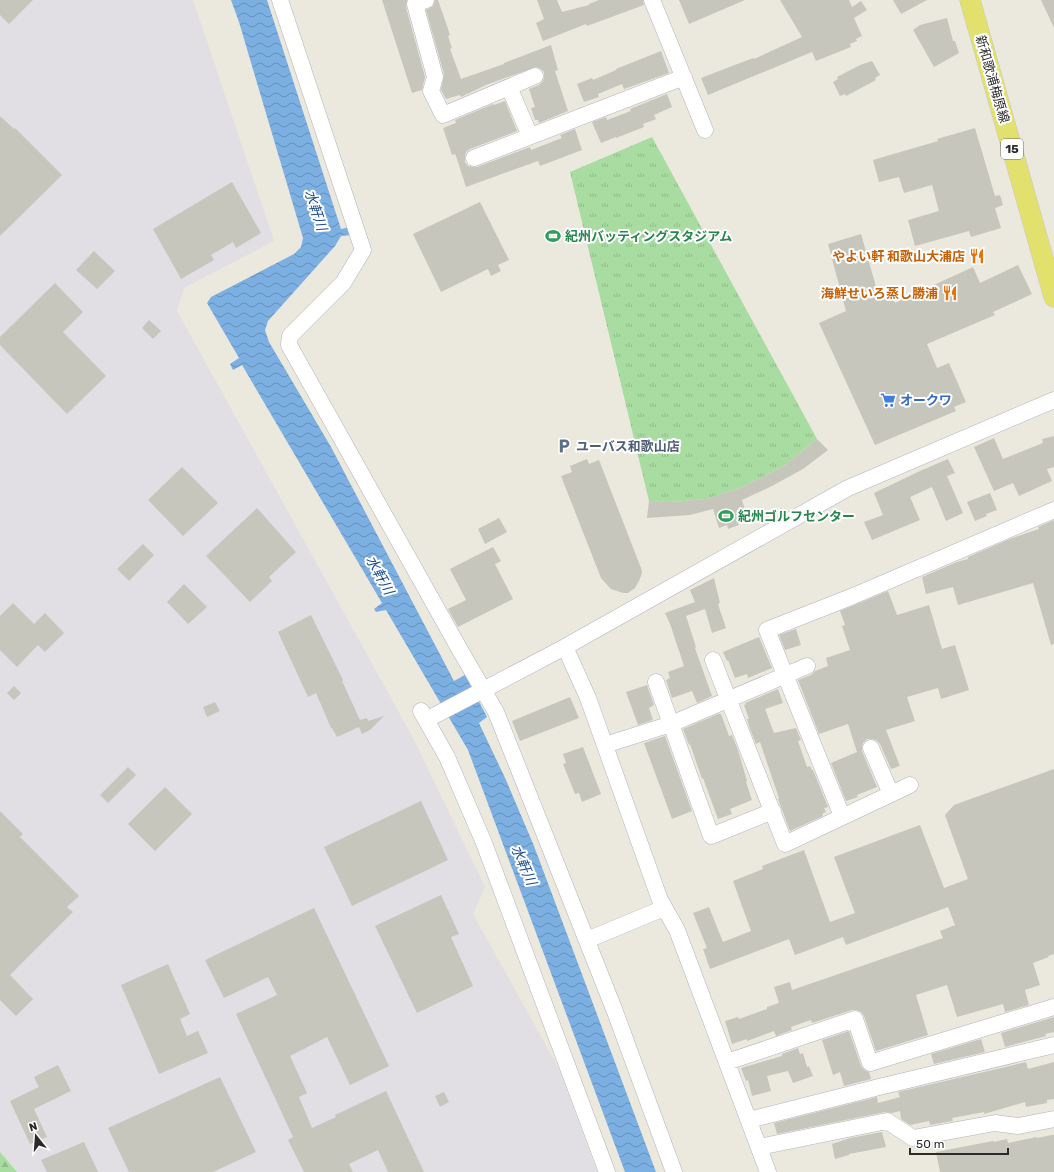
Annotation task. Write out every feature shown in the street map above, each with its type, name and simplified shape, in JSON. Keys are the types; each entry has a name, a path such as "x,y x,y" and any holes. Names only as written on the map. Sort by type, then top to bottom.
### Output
{"main road":[{"name":"新和歌浦梅原線","path":"970,0 1054,297"}],"street":[{"path":"280,0 363,250 343,284 290,336 289,345 480,692 496,712 614,1009 674,1172"},
{"path":"426,0 415,4 435,77 432,91 443,115 535,76"},
{"path":"652,0 705,130"},
{"path":"474,158 684,77"},
{"path":"509,87 530,136"},
{"path":"607,1172 484,844 447,757 423,716 480,692 848,488 1054,400"},
{"path":"842,816 767,630 850,597 1054,510"},
{"path":"564,646 588,698 660,900 677,930 768,1172"},
{"path":"713,660 785,844 910,785"},
{"path":"605,745 671,724 807,666"},
{"path":"656,682 711,836 772,811"},
{"path":"871,748 891,794"},
{"path":"587,940 664,908"},
{"path":"727,1062 855,1019 870,1063 1054,1007"},
{"path":"749,1120 878,1087 1054,1045"},
{"path":"759,1147 887,1121 913,1138 995,1123 1018,1126 1054,1118"}],"shaded area":[{"path":"0,0 193,0 274,241 184,288 177,311 412,736 485,887 473,914 559,1069 597,1172 17,1172 0,1152"}],"green space":[{"name":"紀州ゴルフセンター","path":"652,137 817,439 784,466 742,487 706,499 672,502 649,501 570,172"},
{"path":"0,1152 17,1172 0,1172"}],"water":[{"name":"水軒川","path":"231,0 267,0 341,229 350,227 352,235 341,236 335,246 268,321 265,330 269,342 331,447 454,681 465,675 487,717 479,723 506,780 534,846 656,1172 625,1172 468,750 386,610 376,612 374,609 382,603 242,365 233,370 230,364 239,358 207,303 211,297 294,254 301,247 303,238 239,22"}],"building":[{"path":"0,0 33,0 9,24 0,15"},
{"path":"382,0 407,0 406,7 425,77 422,90 412,93"},
{"path":"435,0 438,0 450,35 448,36 452,48 450,49 461,79 551,45 558,70 555,71 568,111 539,123 538,120 535,120 531,108 535,107 529,89 539,85 543,81 544,77 544,72 536,67 486,85 461,97 460,95 446,99 441,90 444,74 426,10 433,6"},
{"path":"537,0 557,0 562,12 589,5 599,0 643,0 644,5 587,26 586,24 543,41 536,23 544,19"},
{"path":"679,0 745,0 689,24"},
{"path":"780,0 849,0 852,7 861,1 867,10 854,18 862,36 856,39 857,41 850,44 851,47 816,61 812,52 708,95 701,78 753,58 754,59 802,37"},
{"path":"893,0 927,0 901,14"},
{"path":"1041,0 1054,0 1054,28"},
{"path":"947,18 953,41 955,41 959,53 934,67 913,30 920,25"},
{"path":"661,51 669,73 624,89 622,84 598,94 599,97 584,102 577,84 592,78 593,80"},
{"path":"872,61 880,75 875,78 876,80 846,96 845,94 840,96 833,82 838,79 837,77 860,65"},
{"path":"667,94 672,107 654,115 656,119 643,124 644,127 601,143 592,122 606,117 607,120 631,111 630,109"},
{"path":"505,101 517,131 470,149 466,152 465,157 465,162 468,166 477,167 530,147 531,150 562,138 560,135 575,129 582,150 540,166 538,161 466,187 457,159 455,154 452,155 443,128 456,123 455,120 493,104 494,105"},
{"path":"0,116 14,129 15,128 62,175 0,236"},
{"path":"975,128 995,196 1000,195 1003,205 995,208 1001,228 971,237 969,231 915,246 908,220 939,211 932,185 904,193 899,177 879,182 873,160 938,141 937,139"},
{"path":"232,182 261,233 236,248 233,242 211,255 214,260 181,279 153,229"},
{"path":"480,202 509,260 498,265 501,271 491,276 488,269 441,292 413,234"},
{"path":"861,234 879,297 890,292 895,303 973,267 980,283 1018,265 1032,294 993,312 995,315 927,344 937,368 949,363 966,402 954,407 956,411 875,445 819,323 846,311 828,244"},
{"path":"94,251 115,271 97,289 76,270"},
{"path":"55,283 83,312 63,332 106,376 67,414 0,345 0,337"},
{"path":"149,320 161,331 153,339 142,328"},
{"path":"1054,436 1054,467 1047,469 1052,481 1019,496 1013,483 994,491 974,447 994,438 1003,459 1043,443 1042,439"},
{"path":"817,439 828,450 803,469 742,500 748,520 738,523 739,525 728,529 727,525 719,528 713,509 690,515 647,518 649,501 672,502 706,499 742,487 784,466"},
{"path":"587,459 589,464 599,460 641,568 642,573 639,581 635,588 628,593 611,589 601,578 561,476 572,472 570,466"},
{"path":"948,459 955,473 947,476 963,513 946,521 932,487 910,497 920,520 872,540 864,522 883,515 874,493"},
{"path":"182,467 218,503 183,536 148,500"},
{"path":"990,493 997,510 986,514 987,516 975,521 967,502"},
{"path":"257,508 296,552 269,577 272,581 250,602 206,556"},
{"path":"499,518 507,532 485,544 478,529"},
{"path":"1054,520 1054,644 1051,645 1033,583 958,605 953,587 926,594 922,577 957,562 968,559 968,557 1012,538 1039,529 1038,527"},
{"path":"143,544 154,555 129,581 117,569"},
{"path":"493,547 501,561 495,564 513,599 458,627 448,609 466,600 450,569"},
{"path":"714,578 720,603 718,604 726,628 712,633 705,609 686,616 696,647 695,648 712,696 697,703 692,691 672,698 666,680 670,678 668,672 684,666 665,613 695,602 690,590"},
{"path":"184,584 207,607 188,624 167,602"},
{"path":"888,591 897,615 929,605 942,649 955,645 969,690 941,699 938,688 907,697 915,721 886,730 900,766 891,769 880,744 876,740 867,739 863,743 862,751 877,787 857,795 858,797 846,801 831,763 857,752 848,724 819,734 798,680 828,666 826,658 850,650 842,626 845,625 840,611"},
{"path":"13,603 34,624 45,613 64,633 45,652 38,645 17,667 0,650 0,616"},
{"path":"311,615 343,680 342,681 360,720 367,718 368,721 384,716 370,730 362,734 359,727 337,737 331,728 316,693 308,697 278,632"},
{"path":"796,629 801,645 785,650 779,635"},
{"path":"759,637 772,668 748,678 747,674 735,678 723,652"},
{"path":"647,685 654,705 649,708 653,720 638,725 626,692"},
{"path":"14,686 21,693 14,700 7,693"},
{"path":"778,689 783,703 765,709 774,733 796,728 801,740 798,741 807,767 810,766 813,770 828,807 824,808 826,812 822,814 823,816 790,831 760,742 756,744 750,729 747,719 749,719 744,705 746,704 745,703"},
{"path":"570,697 579,718 520,741 512,721"},
{"path":"215,702 220,711 207,717 203,707"},
{"path":"721,714 729,736 732,735 738,750 752,800 730,809 732,814 718,819 683,729"},
{"path":"665,736 692,811 672,819 644,743"},
{"path":"583,747 601,794 582,802 579,793 575,794 563,764 566,763 563,754"},
{"path":"128,767 136,775 108,803 100,795"},
{"path":"1054,769 1054,954 1033,963 1040,985 1025,990 1029,1005 1005,1012 1003,1004 957,1017 947,985 916,995 928,1035 876,1051 864,1016 861,1012 856,1010 812,1023 811,1020 791,1027 792,1030 776,1036 774,1031 747,1041 747,1039 732,1044 725,1021 738,1017 739,1019 779,1003 774,987 790,982 792,990 943,938 940,931 955,925 948,907 846,945 843,937 795,955 789,939 710,969 703,949 707,948 693,913 709,907 723,942 751,931 733,881 763,869 762,866 804,850 830,922 855,913 834,857 920,825 944,888 968,879 945,815 954,805"},
{"path":"165,787 192,814 155,851 128,824"},
{"path":"421,801 448,860 352,906 324,847"},
{"path":"0,811 23,834 20,837 79,896 67,907 73,912 10,975 33,999 16,1016 0,1000"},
{"path":"441,895 459,934 451,937 473,986 417,1013 375,926"},
{"path":"314,908 389,1066 350,1085 327,1037 290,1056 307,1093 299,1097 312,1128 336,1117 335,1115 386,1091 424,1172 388,1172 378,1150 349,1164 353,1172 304,1172 288,1140 293,1137 236,1014 277,995 268,977 224,998 205,960"},
{"path":"168,964 190,1014 180,1019 187,1036 198,1031 208,1053 159,1074 121,985"},
{"path":"1054,1017 1054,1032 1045,1034 1046,1036 1005,1047 1001,1033"},
{"path":"849,1031 861,1066 864,1070 869,1072 871,1079 844,1086 840,1072 833,1075 822,1040"},
{"path":"981,1039 985,1052 934,1064 931,1054"},
{"path":"798,1048 800,1054 803,1053 807,1067 809,1066 813,1076 793,1083 788,1071 767,1076 771,1091 752,1096 748,1080 746,1081 741,1068 782,1056 782,1054"},
{"path":"1026,1062 1028,1069 1054,1062 1054,1099 1047,1100 1047,1103 1026,1107 1025,1102 984,1114 984,1112 952,1118 953,1121 930,1125 929,1121 910,1125 901,1119 900,1111 892,1113 885,1112 777,1134 774,1123 877,1097 878,1103 900,1097 898,1092"},
{"path":"58,1065 71,1091 34,1109 47,1137 30,1144 10,1101 39,1087 34,1077"},
{"path":"220,1077 256,1152 213,1172 129,1172 108,1128"},
{"path":"444,1092 449,1102 440,1107 435,1096"},
{"path":"882,1132 886,1147 849,1154 835,1159 832,1144 850,1138"},
{"path":"1054,1135 1054,1172 940,1172 936,1152 993,1141 1007,1139 1008,1143"},
{"path":"84,1142 98,1172 47,1172 41,1160"}],"place":[{"name":"紀州バッティングスタジアム","path":"553,236"},
{"name":"やよい軒 和歌山大浦店","path":"977,256"},
{"name":"海鮮せいろ蒸し勝浦","path":"950,293"},
{"name":"オークワ","path":"888,400"},
{"name":"ユーバス和歌山店","path":"564,446"},
{"name":"紀州ゴルフセンター","path":"726,516"}]}
